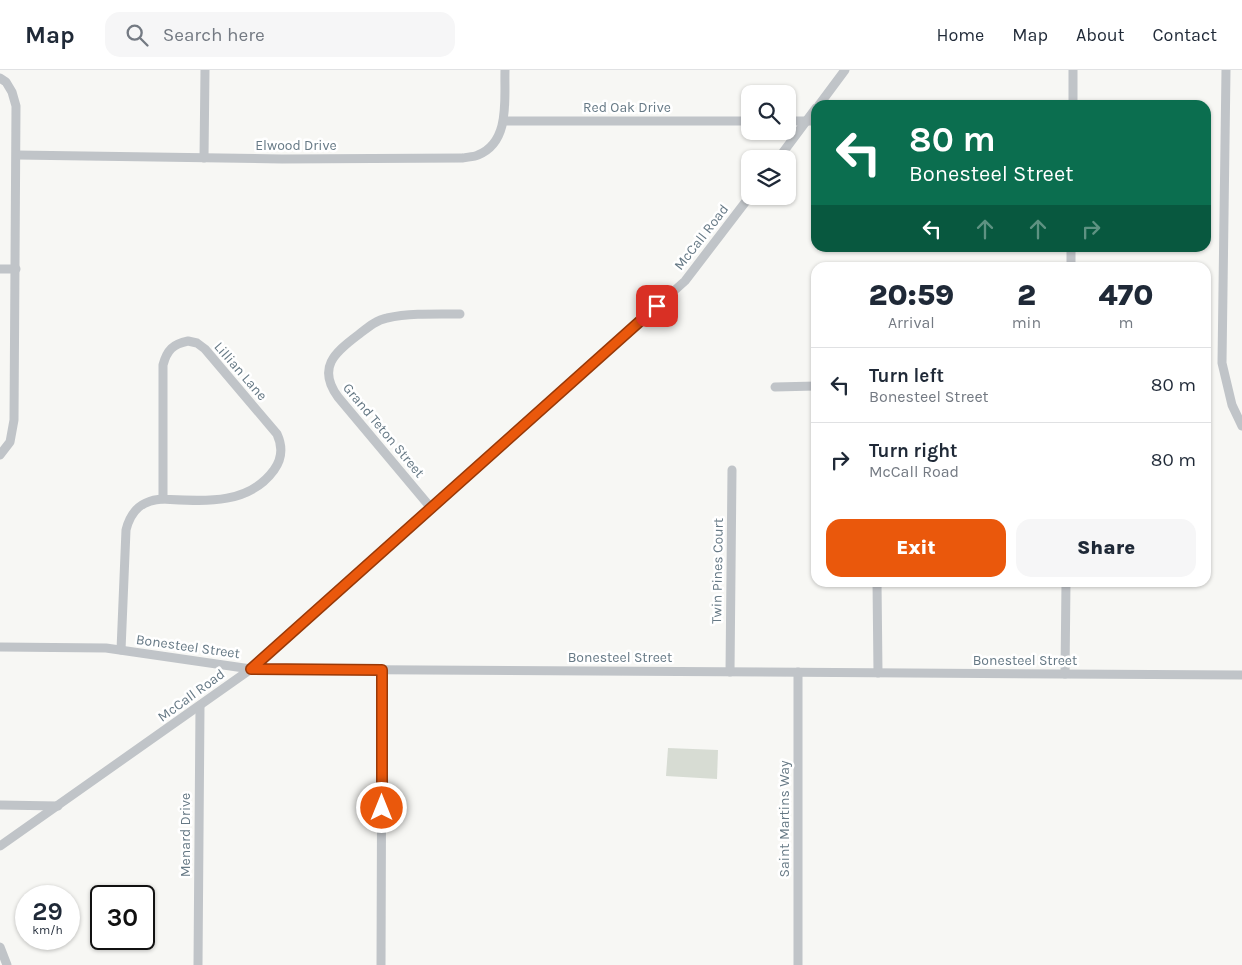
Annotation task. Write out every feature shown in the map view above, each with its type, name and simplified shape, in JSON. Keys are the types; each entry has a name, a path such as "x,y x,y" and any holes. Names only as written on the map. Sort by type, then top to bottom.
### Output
{"street":[{"path":"204,158 205,70"},
{"name":"Elwood Drive","path":"17,155 204,158 462,158 478,155 491,147 500,136 504,121 504,70"},
{"path":"823,100 845,70"},
{"path":"1073,70 1073,100"},
{"path":"1226,70 1222,362 1232,405 1242,426"},
{"path":"0,78 6,82 12,92 16,106 17,155 14,420 10,442 0,455"},
{"name":"Red Oak Drive","path":"504,121 741,121"},
{"path":"796,121 811,121"},
{"path":"786,150 811,122"},
{"name":"McCall Road","path":"0,846 251,669 685,281 743,205"},
{"path":"0,269 16,269"},
{"name":"Grand Teton Street","path":"431,508 338,397 330,382 329,366 334,356 344,345 373,324 385,318 460,314"},
{"name":"Lillian Lane","path":"121,650 126,530 129,519 141,504 163,499 206,501 235,497 264,481 279,464 281,455 282,448 277,434 205,349 197,343 188,341 172,347 166,354 164,365 163,499"},
{"path":"775,387 811,386"},
{"name":"Twin Pines Court","path":"730,672 732,470"},
{"path":"877,587 878,673"},
{"path":"1065,674 1066,587"},
{"name":"Bonesteel Street","path":"0,647 121,650 251,669 1242,675"},
{"path":"381,965 382,670"},
{"name":"Saint Martins Way","path":"798,672 798,965"},
{"name":"Menard Drive","path":"198,965 200,706"},
{"path":"0,805 58,806"},
{"path":"0,947 7,965"}],"shaded area":[{"path":"668,748 718,750 717,779 666,776"}],"route":[{"path":"382,808 382,670 251,669 657,306"}]}
